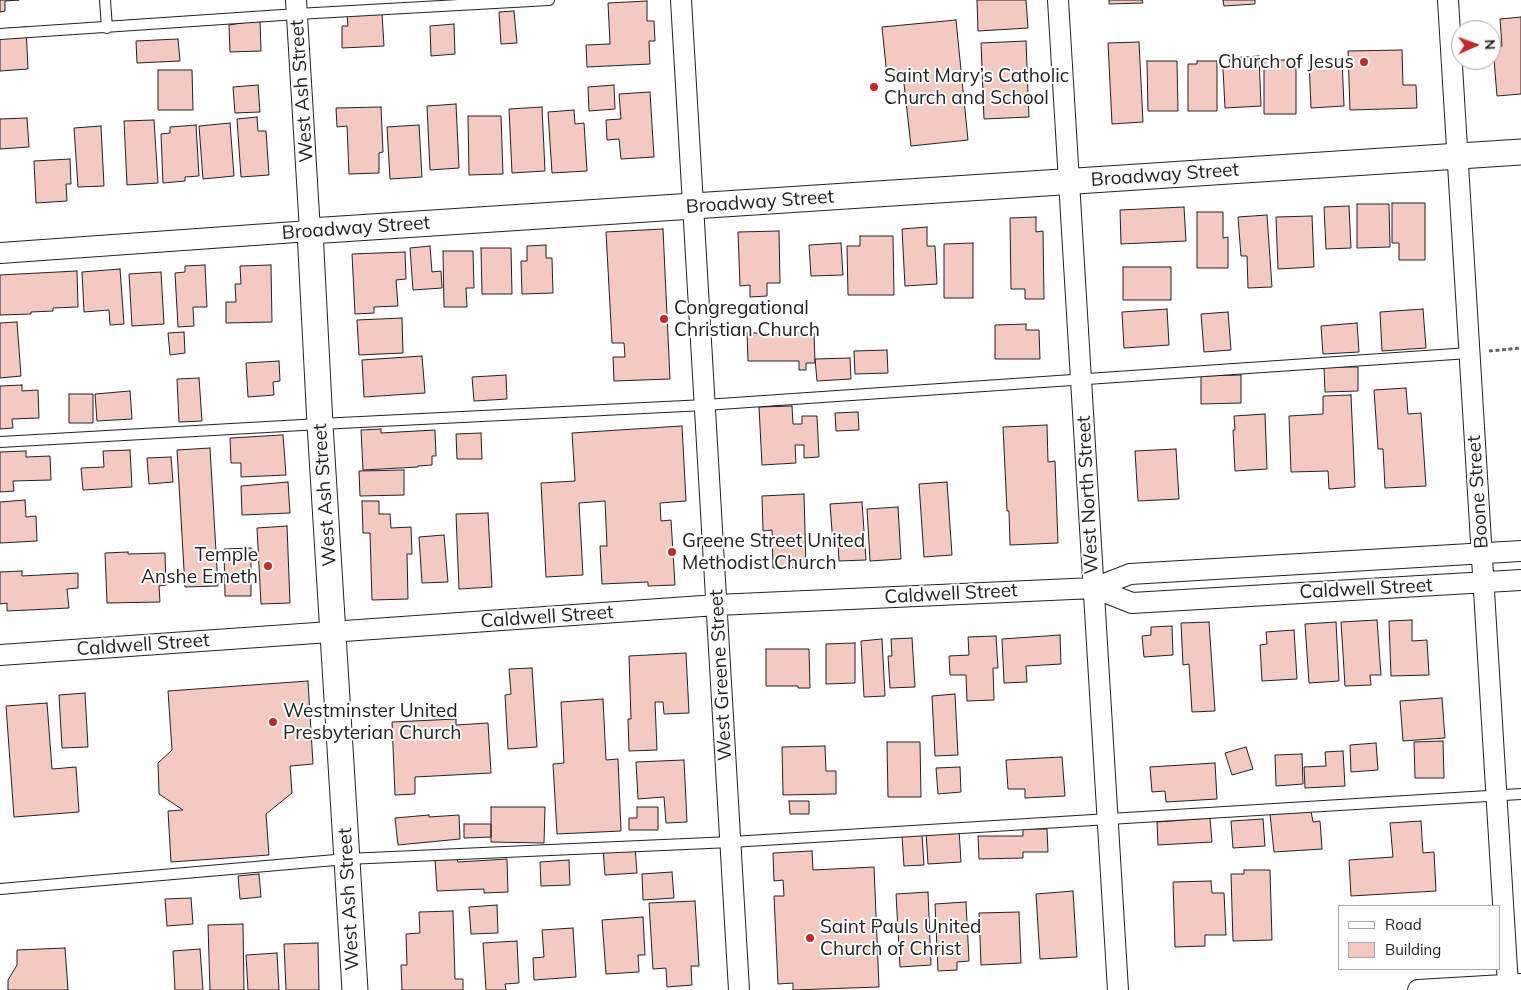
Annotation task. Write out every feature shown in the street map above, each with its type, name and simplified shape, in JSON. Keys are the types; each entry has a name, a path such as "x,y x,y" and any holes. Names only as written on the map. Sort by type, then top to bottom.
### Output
{"street":[{"name":"West Greene Street","path":"681,0 739,990"},
{"name":"West North Street","path":"1058,0 1118,990"},
{"name":"Boone Street","path":"1448,0 1496,795 1514,984"},
{"name":"West Ash Street","path":"296,7 355,990"},
{"name":"Broadway Street","path":"0,253 1521,152"},
{"name":"Caldwell Street","path":"0,655 717,605 1094,588 1130,574 1521,551"},
{"name":"Caldwell Street","path":"1094,588 1132,603 1521,580"},
{"path":"1418,990 1514,984"}],"lane":[{"path":"105,0 107,28"},
{"path":"0,34 107,28 296,7 549,0"},
{"path":"0,442 704,405 1469,352"},
{"path":"0,889 347,859 731,842 1521,794"}],"path":[{"path":"1469,352 1521,348"}],"building":[{"path":"0,0 19,0 5,1 5,11 0,12"},
{"path":"977,0 1026,0 1028,28 978,31"},
{"path":"1109,0 1142,0 1143,3 1109,4"},
{"path":"1223,0 1255,0 1255,4 1224,6"},
{"path":"647,1 647,21 654,21 655,41 649,41 650,64 587,67 586,45 610,44 608,3"},
{"path":"514,11 517,43 501,44 499,12"},
{"path":"382,13 384,46 342,48 342,26 348,26 347,14"},
{"path":"1521,17 1521,94 1497,96 1495,70 1501,70 1500,19"},
{"path":"260,20 261,51 230,52 229,25"},
{"path":"956,20 968,140 911,146 903,75 887,76 882,27"},
{"path":"454,24 455,54 431,56 430,26"},
{"path":"26,27 28,69 0,71 0,29"},
{"path":"178,39 180,61 137,63 136,41"},
{"path":"1026,41 1029,117 984,119 981,43"},
{"path":"1139,42 1143,122 1112,124 1108,43"},
{"path":"1402,50 1403,85 1416,85 1417,108 1350,110 1348,51"},
{"path":"1259,56 1261,106 1225,108 1223,69 1230,68 1229,58"},
{"path":"1342,59 1344,106 1311,108 1309,61"},
{"path":"1264,60 1296,60 1296,114 1264,114"},
{"path":"1147,61 1177,61 1178,111 1148,111"},
{"path":"1197,61 1217,61 1217,111 1188,111 1188,64 1197,64"},
{"path":"158,70 192,70 193,110 158,110"},
{"path":"258,85 260,112 235,113 233,87"},
{"path":"614,85 615,109 589,111 588,87"},
{"path":"650,92 654,157 621,159 619,139 607,140 606,120 621,119 619,94"},
{"path":"456,104 459,168 430,170 427,106"},
{"path":"381,107 383,152 379,153 379,173 349,174 347,126 337,127 336,108"},
{"path":"542,107 545,171 512,173 509,109"},
{"path":"574,110 575,124 584,123 587,171 552,173 548,112"},
{"path":"468,116 501,116 503,174 469,175"},
{"path":"257,117 258,131 266,131 269,175 241,177 237,119"},
{"path":"27,118 29,147 0,149 0,119"},
{"path":"154,120 158,183 127,185 124,121"},
{"path":"230,123 234,176 203,179 199,126"},
{"path":"196,125 199,176 185,177 185,181 163,183 161,134 170,133 170,127"},
{"path":"419,125 422,177 390,179 387,127"},
{"path":"101,126 104,186 78,187 74,128"},
{"path":"70,159 71,184 66,184 67,201 36,203 34,161"},
{"path":"1392,203 1425,203 1425,260 1399,260 1399,243 1392,243"},
{"path":"1357,204 1389,204 1390,247 1357,248"},
{"path":"1349,206 1351,248 1326,249 1324,207"},
{"path":"1184,207 1186,241 1121,244 1120,210"},
{"path":"1197,212 1223,212 1223,238 1228,237 1228,268 1197,268"},
{"path":"1267,215 1272,287 1248,288 1247,256 1241,256 1238,217"},
{"path":"1312,216 1314,267 1278,269 1276,217"},
{"path":"1036,217 1036,232 1043,231 1044,299 1025,299 1025,289 1011,289 1010,218"},
{"path":"927,227 927,246 935,246 937,284 905,286 902,229"},
{"path":"663,229 670,379 614,381 613,357 625,357 624,343 612,343 606,232"},
{"path":"779,231 780,283 767,283 767,296 750,297 750,285 740,286 738,232"},
{"path":"860,236 893,236 894,295 848,295 847,246 860,246"},
{"path":"841,243 843,275 811,276 809,245"},
{"path":"973,243 973,298 944,298 944,244"},
{"path":"546,245 546,258 552,258 553,293 522,294 521,261 527,261 527,246"},
{"path":"430,246 432,272 441,271 442,288 413,290 410,248"},
{"path":"481,248 511,248 512,294 482,294"},
{"path":"443,251 473,251 474,288 466,288 467,307 444,307"},
{"path":"405,252 406,279 396,280 398,306 374,307 374,313 355,314 352,254"},
{"path":"205,265 207,307 193,307 194,326 178,327 175,273 185,272 185,266"},
{"path":"271,265 272,322 226,323 226,302 236,302 235,284 241,284 240,266"},
{"path":"1123,267 1171,267 1171,300 1123,300"},
{"path":"120,269 124,324 110,325 109,310 84,312 82,272"},
{"path":"77,271 78,307 53,308 53,311 31,312 31,314 0,315 0,275"},
{"path":"161,272 164,324 132,326 129,274"},
{"path":"1167,309 1169,345 1124,348 1122,312"},
{"path":"1423,309 1426,348 1382,351 1380,312"},
{"path":"1228,312 1231,350 1204,352 1201,314"},
{"path":"402,318 403,353 359,355 357,320"},
{"path":"17,322 21,376 0,378 0,323"},
{"path":"1357,323 1359,352 1323,354 1321,326"},
{"path":"1026,324 1026,330 1039,330 1040,359 995,359 995,325"},
{"path":"184,332 185,353 170,355 168,333"},
{"path":"747,333 814,333 815,363 806,363 806,370 799,370 799,361 748,361"},
{"path":"887,350 888,373 855,374 854,351"},
{"path":"422,356 425,393 364,397 362,360"},
{"path":"850,358 851,379 817,381 815,359"},
{"path":"279,361 280,381 273,382 274,395 248,397 246,363"},
{"path":"1324,367 1358,367 1358,391 1325,392"},
{"path":"506,375 507,399 474,401 472,377"},
{"path":"1241,375 1241,403 1201,404 1201,376"},
{"path":"199,378 202,421 179,422 177,379"},
{"path":"22,385 22,391 38,390 39,418 12,419 13,428 0,429 0,386"},
{"path":"1406,388 1408,414 1421,413 1426,486 1385,488 1383,449 1378,449 1374,390"},
{"path":"130,391 132,419 97,421 95,394"},
{"path":"69,394 93,394 93,423 69,423"},
{"path":"1351,395 1355,487 1329,489 1328,471 1291,472 1289,416 1323,414 1323,396"},
{"path":"792,406 793,424 802,424 802,416 817,416 819,457 804,458 804,445 795,445 796,463 762,465 759,407"},
{"path":"858,412 859,430 836,431 835,413"},
{"path":"1265,414 1267,469 1235,471 1234,416"},
{"path":"1047,425 1048,462 1055,461 1058,543 1010,545 1003,427"},
{"path":"682,426 686,501 660,503 661,521 671,520 675,585 648,586 648,582 602,584 600,546 607,546 605,501 579,503 583,575 546,577 541,483 575,481 572,433"},
{"path":"381,429 381,433 435,430 436,456 432,456 432,465 363,470 361,430"},
{"path":"481,433 482,459 457,459 456,434"},
{"path":"283,435 286,475 241,477 241,463 231,463 230,438"},
{"path":"210,448 218,586 185,587 177,450"},
{"path":"1176,449 1179,499 1138,501 1135,451"},
{"path":"130,450 132,487 83,490 81,468 104,467 103,451"},
{"path":"26,451 26,457 50,456 51,480 13,481 14,491 0,492 0,452"},
{"path":"171,457 173,482 149,484 147,458"},
{"path":"404,470 404,495 360,496 359,471"},
{"path":"288,482 290,513 242,515 241,486"},
{"path":"947,482 952,555 924,557 919,484"},
{"path":"804,494 806,567 773,568 772,530 763,531 762,496"},
{"path":"25,500 26,517 36,516 37,541 0,543 0,502"},
{"path":"362,501 379,501 379,514 390,514 391,528 411,527 412,554 407,554 408,599 372,600 370,533 363,533"},
{"path":"862,502 866,560 839,561 838,544 833,544 830,504"},
{"path":"898,507 901,559 870,561 867,509"},
{"path":"488,513 492,587 459,589 456,514"},
{"path":"287,526 290,603 261,604 257,528"},
{"path":"444,535 448,582 422,583 419,537"},
{"path":"251,548 251,596 225,596 224,549"},
{"path":"128,552 128,554 165,553 166,585 159,586 160,602 107,603 105,553"},
{"path":"22,571 22,576 78,573 78,588 67,589 69,608 7,611 7,603 0,604 0,572"},
{"path":"1377,620 1381,675 1370,675 1371,685 1345,686 1341,622"},
{"path":"1412,620 1412,641 1427,640 1429,675 1391,676 1389,621"},
{"path":"1209,622 1215,711 1192,712 1189,664 1183,665 1181,623"},
{"path":"1336,622 1339,681 1309,683 1305,624"},
{"path":"1172,626 1173,655 1144,657 1142,636 1151,635 1151,627"},
{"path":"1294,630 1297,679 1262,681 1260,645 1267,644 1266,632"},
{"path":"1060,635 1061,664 1026,666 1027,682 1004,683 1002,639"},
{"path":"996,636 998,668 993,668 994,700 967,701 966,675 950,675 949,656 969,655 968,637"},
{"path":"912,638 915,687 890,688 888,656 892,656 891,639"},
{"path":"882,639 885,696 864,697 861,641"},
{"path":"855,643 855,683 826,684 826,644"},
{"path":"766,649 809,649 810,688 766,686"},
{"path":"686,653 689,713 664,714 663,702 655,702 657,750 629,751 628,719 631,719 629,656"},
{"path":"532,668 537,747 508,749 505,695 511,694 509,669"},
{"path":"308,681 313,764 290,766 292,793 266,814 269,855 171,862 168,811 183,810 159,794 158,763 172,750 168,691"},
{"path":"85,693 88,747 62,748 59,695"},
{"path":"955,694 958,755 935,756 932,696"},
{"path":"1442,698 1445,738 1403,741 1400,701"},
{"path":"603,699 606,760 618,759 621,831 557,834 553,764 564,763 561,702"},
{"path":"47,703 52,769 76,767 79,812 14,817 6,706"},
{"path":"456,719 456,725 488,723 491,773 415,777 415,794 395,795 392,722"},
{"path":"1443,741 1444,778 1415,778 1414,742"},
{"path":"887,742 920,742 921,797 888,797"},
{"path":"1376,743 1378,770 1351,772 1350,745"},
{"path":"825,746 826,771 836,771 836,794 783,795 782,747"},
{"path":"1246,747 1253,769 1232,775 1225,753"},
{"path":"1343,751 1345,786 1305,788 1304,767 1326,766 1325,752"},
{"path":"1302,754 1303,784 1276,786 1275,755"},
{"path":"1062,757 1065,796 1025,798 1025,789 1008,789 1006,760"},
{"path":"684,760 687,822 666,823 664,797 638,799 636,762"},
{"path":"1215,763 1217,799 1166,802 1165,791 1152,792 1150,767"},
{"path":"960,767 961,792 938,794 936,768"},
{"path":"789,801 809,801 809,814 790,814"},
{"path":"491,807 545,807 544,843 491,842"},
{"path":"637,807 658,807 658,830 629,830 629,818 637,818"},
{"path":"1311,811 1313,822 1320,821 1322,849 1274,852 1270,814"},
{"path":"429,815 429,817 459,815 460,839 398,845 395,818"},
{"path":"1210,818 1212,842 1158,845 1157,822"},
{"path":"1263,819 1265,846 1233,848 1231,821"},
{"path":"1421,821 1423,853 1434,852 1436,891 1351,896 1349,860 1393,857 1390,823"},
{"path":"464,824 491,824 491,837 464,838"},
{"path":"959,829 961,862 928,864 926,831"},
{"path":"1023,829 1047,829 1048,852 1023,852 1023,858 979,859 978,836 1023,836"},
{"path":"922,835 924,865 904,866 902,836"},
{"path":"635,847 637,873 605,875 603,849"},
{"path":"812,851 813,870 874,867 879,987 793,990 793,983 778,984 774,896 784,896 783,880 774,881 773,853"},
{"path":"456,858 458,862 507,859 508,892 484,893 484,889 437,891 435,859"},
{"path":"569,860 570,885 541,886 540,862"},
{"path":"1244,870 1270,870 1272,940 1233,941 1231,874 1244,874"},
{"path":"672,872 674,898 643,900 642,874"},
{"path":"259,874 261,897 240,899 238,876"},
{"path":"1211,881 1212,893 1224,893 1226,935 1205,935 1205,946 1175,947 1173,882"},
{"path":"1073,891 1077,957 1040,959 1036,894"},
{"path":"928,892 931,965 900,967 896,894"},
{"path":"191,898 193,924 167,926 165,899"},
{"path":"695,901 699,966 691,966 692,985 667,987 666,968 653,969 649,903"},
{"path":"966,902 969,961 957,962 957,970 938,971 935,904"},
{"path":"497,905 498,933 471,934 469,907"},
{"path":"453,911 455,979 463,979 463,990 402,990 401,965 407,965 406,934 420,933 419,912"},
{"path":"1019,912 1021,963 981,965 979,913"},
{"path":"643,917 645,955 638,955 639,972 606,974 602,920"},
{"path":"243,924 244,990 210,990 208,925"},
{"path":"573,928 576,977 534,980 533,958 544,957 542,930"},
{"path":"517,941 519,983 505,984 506,990 486,990 483,943"},
{"path":"318,943 319,990 286,990 284,944"},
{"path":"65,948 68,990 8,990 8,980 17,965 17,950"},
{"path":"200,949 203,990 175,990 173,951"},
{"path":"277,953 279,990 248,990 246,955"}],"place":[{"name":"Church of Jesus","path":"1364,62"},
{"name":"Saint Mary’s Catholic Church and School","path":"874,87"},
{"name":"Congregational Christian Church","path":"664,319"},
{"name":"Greene Street United Methodist Church","path":"672,552"},
{"name":"Temple Anshe Emeth","path":"268,566"},
{"name":"Westminster United Presbyterian Church","path":"273,722"},
{"name":"Saint Pauls United Church of Christ","path":"810,938"}]}
